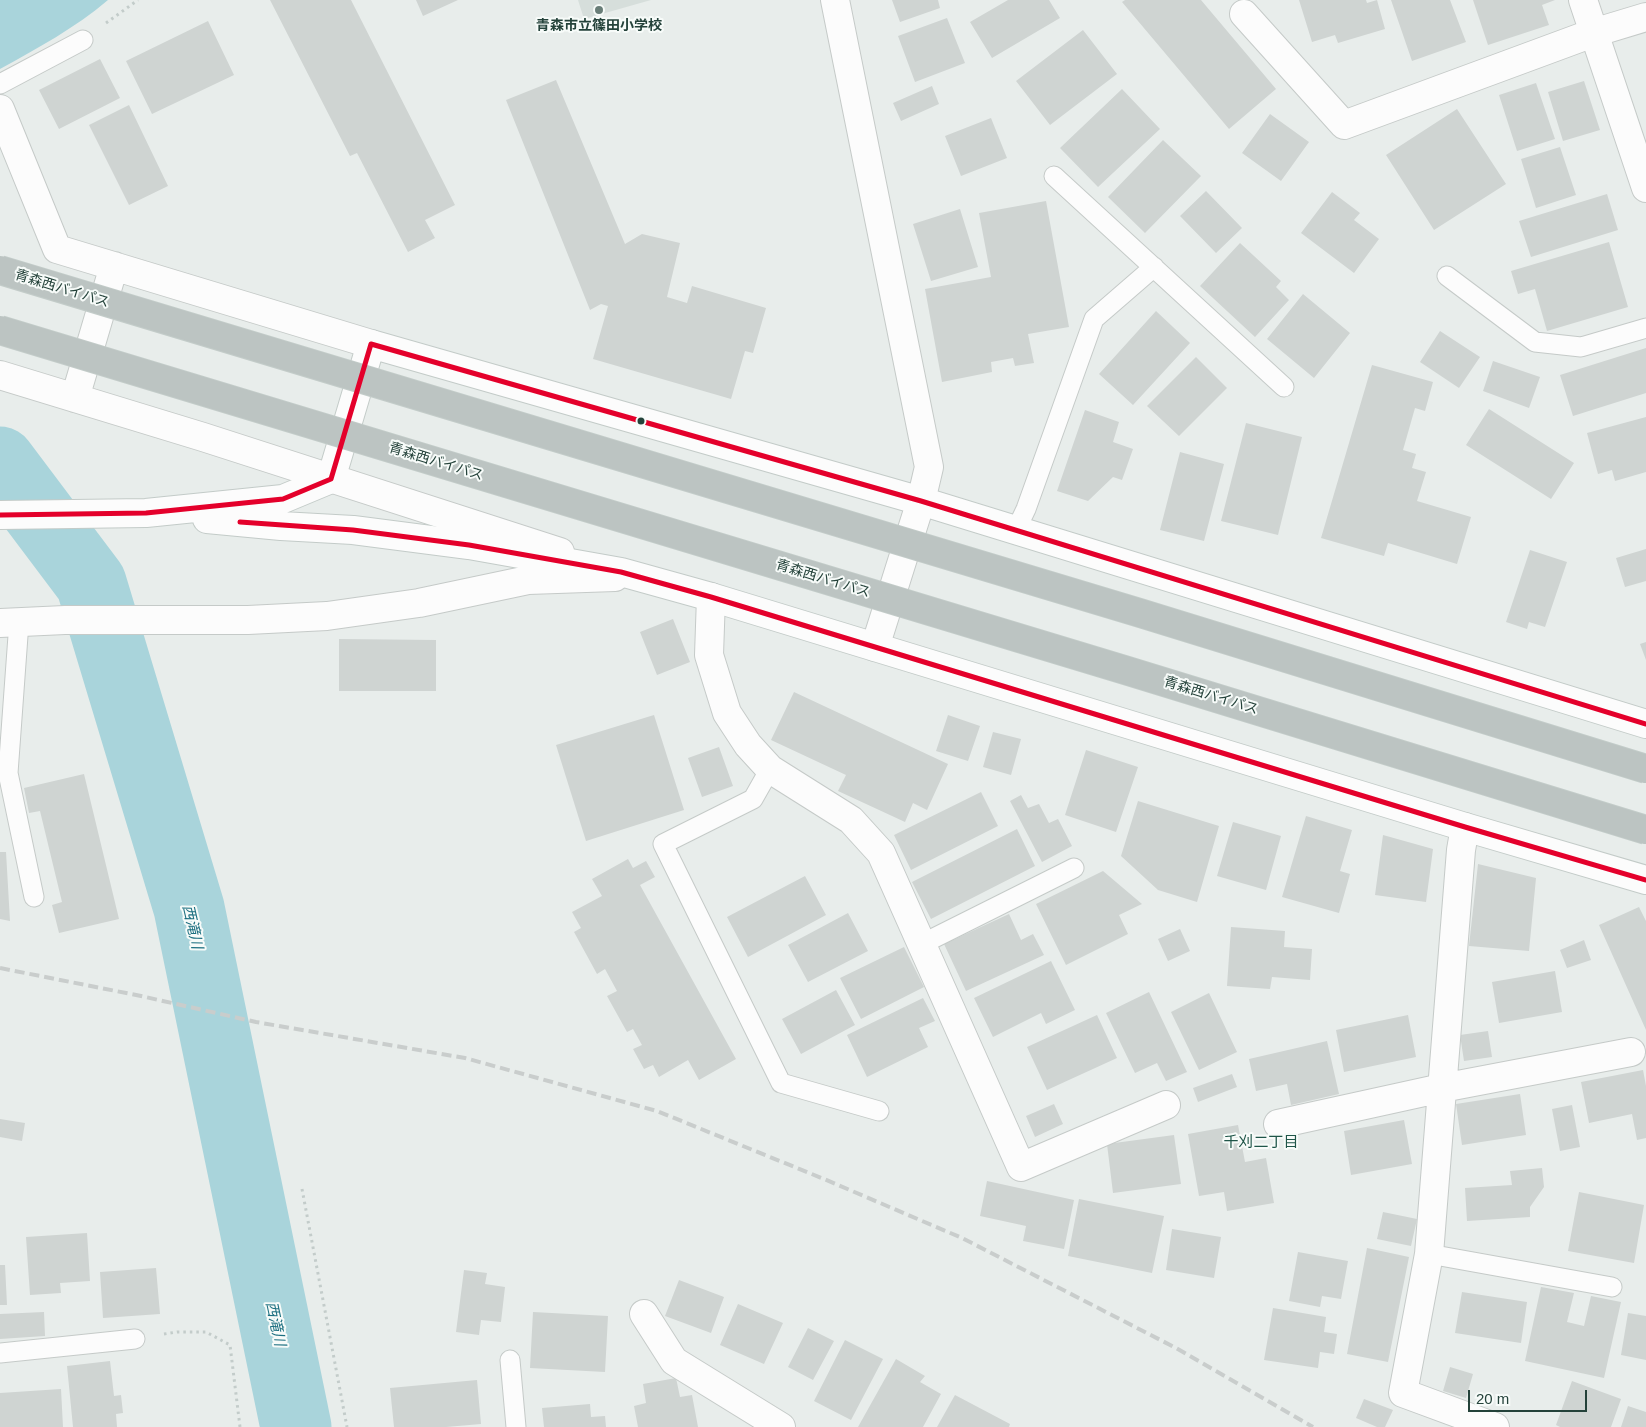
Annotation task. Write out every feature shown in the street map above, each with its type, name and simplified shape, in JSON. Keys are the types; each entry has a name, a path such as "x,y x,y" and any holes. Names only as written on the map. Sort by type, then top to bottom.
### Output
{"highway":[{"name":"青森西バイパス","path":"0,270 1150,616 1646,769"},
{"name":"青森西バイパス","path":"0,330 1109,665 1646,830"}],"street":[{"path":"835,0 929,466 921,501 875,647"},
{"path":"1583,0 1646,188"},
{"path":"1244,14 1344,125 1593,33 1646,17"},
{"path":"0,109 57,249 371,344 921,501 1646,724"},
{"path":"75,398 114,266"},
{"path":"0,515 133,514 284,500 331,479 371,344"},
{"path":"0,375 203,437 629,574 1646,880"},
{"path":"133,514 353,530 469,546 629,574"},
{"path":"10,622 65,620 248,620 327,616 419,603 528,580 629,574"},
{"path":"711,598 709,655 727,713 748,745 770,769 851,820 881,853 1021,1167 1166,1105"},
{"path":"1465,827 1461,850 1429,1254 1403,1393 1495,1427"},
{"path":"1278,1124 1442,1088 1631,1052"},
{"path":"644,1314 674,1361 780,1427"}],"lane":[{"path":"0,84 84,40"},
{"path":"1054,176 1284,387"},
{"path":"1016,530 1026,509 1094,319 1154,268"},
{"path":"1447,276 1535,342 1581,348 1646,328"},
{"path":"10,622 8,773 34,898"},
{"path":"770,769 753,799 663,844 780,1083 879,1111"},
{"path":"922,944 1074,868"},
{"path":"1429,1254 1612,1287"},
{"path":"0,1353 135,1339"},
{"path":"510,1360 516,1427"}],"path":[{"path":"84,40 138,0"},
{"path":"302,1189 347,1427"},
{"path":"135,1339 177,1332 206,1332 230,1345 240,1427"}],"shaded area":[{"name":"青森市立篠田小学校","path":"578,0 651,0 584,19"}],"water":[{"path":"0,0 108,0 69,29 0,69"}],"building":[{"path":"270,0 351,0 455,205 425,220 435,238 408,252 357,153 350,156"},
{"path":"416,0 458,0 423,16"},
{"path":"892,0 938,0 940,8 900,22"},
{"path":"1008,0 1049,0 1060,18 992,58 970,22"},
{"path":"1125,0 1201,0 1276,89 1229,129 1122,2"},
{"path":"1299,0 1366,0 1367,3 1377,0 1385,29 1338,43 1335,35 1312,42"},
{"path":"1391,0 1450,0 1466,42 1412,61"},
{"path":"1473,0 1555,0 1542,5 1549,25 1488,45"},
{"path":"947,18 965,63 915,82 898,36"},
{"path":"208,21 234,75 152,114 126,61"},
{"path":"1083,30 1117,74 1050,125 1016,81"},
{"path":"100,59 120,98 59,129 39,90"},
{"path":"556,80 625,244 642,234 680,243 667,297 687,303 692,286 766,308 753,353 745,351 731,399 593,359 608,306 601,304 590,310 506,100"},
{"path":"1584,81 1600,130 1563,141 1548,92"},
{"path":"1536,83 1555,139 1517,151 1499,95"},
{"path":"932,86 939,104 901,121 893,103"},
{"path":"1122,89 1160,129 1098,187 1060,148"},
{"path":"129,105 168,186 129,205 89,125"},
{"path":"1457,109 1506,184 1434,230 1386,155"},
{"path":"1270,114 1309,142 1281,181 1242,153"},
{"path":"991,118 1007,158 961,176 945,136"},
{"path":"1163,140 1201,176 1145,233 1108,197"},
{"path":"1560,147 1576,195 1536,208 1521,159"},
{"path":"1206,191 1242,228 1216,253 1180,216"},
{"path":"1332,192 1360,213 1354,220 1379,239 1354,273 1301,233"},
{"path":"1607,194 1618,230 1531,257 1519,221"},
{"path":"1046,201 1069,327 1028,334 1034,363 1015,366 1013,358 991,362 992,372 942,382 925,289 991,277 979,213"},
{"path":"960,209 978,267 931,281 913,224"},
{"path":"1609,242 1628,307 1547,331 1535,289 1518,294 1511,271"},
{"path":"1240,243 1281,281 1276,287 1289,300 1255,337 1200,286"},
{"path":"1303,294 1350,333 1314,378 1267,339"},
{"path":"1156,311 1190,343 1133,405 1099,374"},
{"path":"1440,331 1480,357 1459,388 1420,362"},
{"path":"1646,348 1646,393 1573,416 1560,375"},
{"path":"1196,357 1227,388 1179,436 1147,406"},
{"path":"1493,361 1540,377 1529,408 1483,391"},
{"path":"1372,365 1433,382 1425,411 1415,408 1403,450 1416,454 1412,468 1426,472 1417,501 1471,517 1457,564 1388,543 1384,556 1321,538"},
{"path":"1489,409 1574,463 1551,499 1466,445"},
{"path":"1085,410 1119,422 1113,442 1133,449 1122,480 1113,477 1088,501 1057,491"},
{"path":"1646,417 1646,472 1615,481 1612,470 1598,474 1587,433"},
{"path":"1246,423 1302,437 1278,535 1221,521"},
{"path":"1180,452 1224,464 1204,541 1160,530"},
{"path":"1646,549 1646,581 1625,587 1616,558"},
{"path":"1530,550 1567,562 1545,627 1529,622 1527,629 1506,622"},
{"path":"673,619 690,662 657,675 640,632"},
{"path":"339,639 436,640 436,691 339,691"},
{"path":"1646,642 1646,660 1640,644"},
{"path":"794,692 948,764 927,810 913,803 905,822 838,791 846,775 771,740"},
{"path":"654,715 684,810 586,841 556,745"},
{"path":"948,715 980,726 968,761 936,751"},
{"path":"993,732 1021,739 1011,775 983,767"},
{"path":"719,747 733,786 702,797 688,758"},
{"path":"1086,750 1138,767 1116,832 1065,815"},
{"path":"84,774 119,919 59,933 52,905 62,902 40,811 29,813 24,788"},
{"path":"981,792 998,826 911,870 894,835"},
{"path":"1021,795 1028,808 1039,804 1049,823 1058,819 1072,846 1042,862 1010,801"},
{"path":"1138,801 1219,826 1197,902 1158,890 1121,856"},
{"path":"1306,816 1352,830 1340,871 1350,874 1339,913 1282,897"},
{"path":"1233,822 1281,836 1266,890 1217,876"},
{"path":"1017,829 1035,866 931,919 912,882"},
{"path":"1383,835 1433,849 1426,902 1375,895"},
{"path":"0,852 6,852 10,921 0,919"},
{"path":"628,859 633,868 646,861 655,877 640,885 736,1059 699,1080 688,1060 659,1077 653,1065 644,1069 633,1049 642,1045 633,1029 627,1032 607,996 617,991 605,969 597,974 574,932 581,928 572,912 602,896 592,879"},
{"path":"1478,864 1536,878 1529,951 1469,946"},
{"path":"1103,871 1142,904 1119,915 1128,934 1066,965 1036,904"},
{"path":"805,876 826,915 748,957 727,917"},
{"path":"1639,907 1646,921 1646,1030 1599,925"},
{"path":"848,913 868,951 808,982 788,945"},
{"path":"1009,914 1021,940 1033,934 1044,955 966,991 944,944"},
{"path":"1231,927 1285,931 1284,947 1312,949 1310,980 1272,977 1270,989 1227,986"},
{"path":"1180,929 1190,951 1168,961 1158,939"},
{"path":"1584,940 1591,960 1567,968 1560,950"},
{"path":"904,947 924,987 861,1019 840,978"},
{"path":"1051,961 1075,1010 1046,1024 1041,1013 993,1037 974,998"},
{"path":"1555,971 1562,1012 1499,1023 1492,982"},
{"path":"836,990 855,1025 801,1054 782,1019"},
{"path":"1149,992 1187,1072 1166,1081 1157,1063 1135,1073 1106,1013"},
{"path":"1209,993 1237,1052 1199,1070 1171,1012"},
{"path":"923,998 935,1021 919,1028 928,1047 867,1077 847,1035"},
{"path":"1097,1015 1117,1058 1047,1090 1027,1047"},
{"path":"1408,1015 1416,1057 1344,1072 1336,1030"},
{"path":"1488,1031 1492,1057 1464,1061 1460,1035"},
{"path":"1327,1041 1339,1094 1291,1105 1287,1084 1256,1091 1249,1059"},
{"path":"1643,1070 1646,1086 1646,1138 1637,1140 1632,1114 1589,1123 1581,1082"},
{"path":"1232,1074 1237,1087 1198,1102 1193,1088"},
{"path":"1520,1094 1526,1135 1462,1145 1456,1104"},
{"path":"1054,1104 1063,1124 1035,1137 1026,1116"},
{"path":"1572,1105 1580,1147 1560,1151 1552,1109"},
{"path":"0,1119 25,1123 22,1141 0,1137"},
{"path":"1404,1120 1412,1164 1351,1175 1344,1131"},
{"path":"1238,1125 1245,1162 1266,1158 1274,1203 1227,1211 1224,1192 1199,1196 1188,1134"},
{"path":"1174,1135 1181,1184 1113,1193 1107,1144"},
{"path":"1542,1168 1544,1187 1530,1207 1530,1217 1467,1221 1465,1188 1512,1185 1510,1171"},
{"path":"987,1181 1074,1200 1064,1249 1023,1241 1026,1226 980,1216"},
{"path":"1579,1192 1644,1205 1634,1263 1568,1251"},
{"path":"1079,1199 1164,1216 1152,1273 1068,1256"},
{"path":"1383,1212 1417,1219 1411,1246 1377,1239"},
{"path":"1172,1229 1221,1237 1214,1278 1166,1270"},
{"path":"87,1233 90,1281 60,1283 61,1293 30,1295 26,1237"},
{"path":"1367,1248 1409,1257 1388,1362 1347,1354"},
{"path":"1298,1252 1348,1261 1341,1299 1322,1296 1320,1307 1289,1301"},
{"path":"0,1265 5,1265 7,1305 0,1305"},
{"path":"156,1268 160,1314 103,1318 100,1272"},
{"path":"464,1270 487,1273 485,1284 505,1287 501,1322 481,1320 479,1335 456,1332"},
{"path":"679,1280 724,1297 711,1333 665,1316"},
{"path":"1541,1287 1574,1293 1567,1322 1584,1326 1591,1296 1621,1302 1604,1378 1525,1361"},
{"path":"1462,1292 1527,1302 1521,1343 1455,1333"},
{"path":"738,1304 783,1323 764,1364 720,1345"},
{"path":"1273,1308 1326,1317 1324,1332 1337,1334 1334,1354 1320,1352 1318,1368 1264,1360"},
{"path":"44,1312 45,1336 0,1339 0,1314"},
{"path":"533,1312 608,1316 605,1372 530,1368"},
{"path":"1628,1313 1646,1316 1646,1360 1621,1355"},
{"path":"808,1328 834,1341 813,1380 788,1367"},
{"path":"845,1340 883,1359 851,1420 814,1401"},
{"path":"896,1359 925,1376 920,1382 941,1394 923,1427 858,1427"},
{"path":"110,1361 114,1396 121,1395 123,1413 116,1414 117,1427 73,1427 67,1366"},
{"path":"1450,1367 1473,1374 1466,1398 1443,1391"},
{"path":"676,1378 680,1397 692,1395 698,1427 638,1427 634,1406 646,1403 643,1384"},
{"path":"477,1380 481,1424 446,1427 394,1427 390,1388"},
{"path":"1572,1381 1621,1399 1611,1427 1560,1427 1556,1425"},
{"path":"61,1389 63,1427 0,1427 0,1393"},
{"path":"955,1395 1010,1424 1009,1427 937,1427"},
{"path":"1364,1399 1393,1410 1385,1427 1377,1427 1356,1418"},
{"path":"590,1404 591,1417 605,1416 606,1427 544,1427 542,1408"},
{"path":"1628,1406 1646,1412 1646,1427 1621,1427"}],"waterway":[{"name":"西滝川","path":"0,462 91,583 189,908 296,1427"}],"railway":[{"path":"0,968 141,996 256,1022 465,1058 657,1111 962,1238 1176,1348 1313,1427"}],"transit line":[{"path":"0,515 146,513 283,499 331,479 371,344 921,501 1646,724"},
{"path":"240,522 353,530 469,545 621,572 711,597 1465,827 1646,880"}],"place":[{"name":"青森市立篠田小学校","path":"599,10"}],"district":[{"name":"千刈二丁目","path":"1261,1143"}]}
